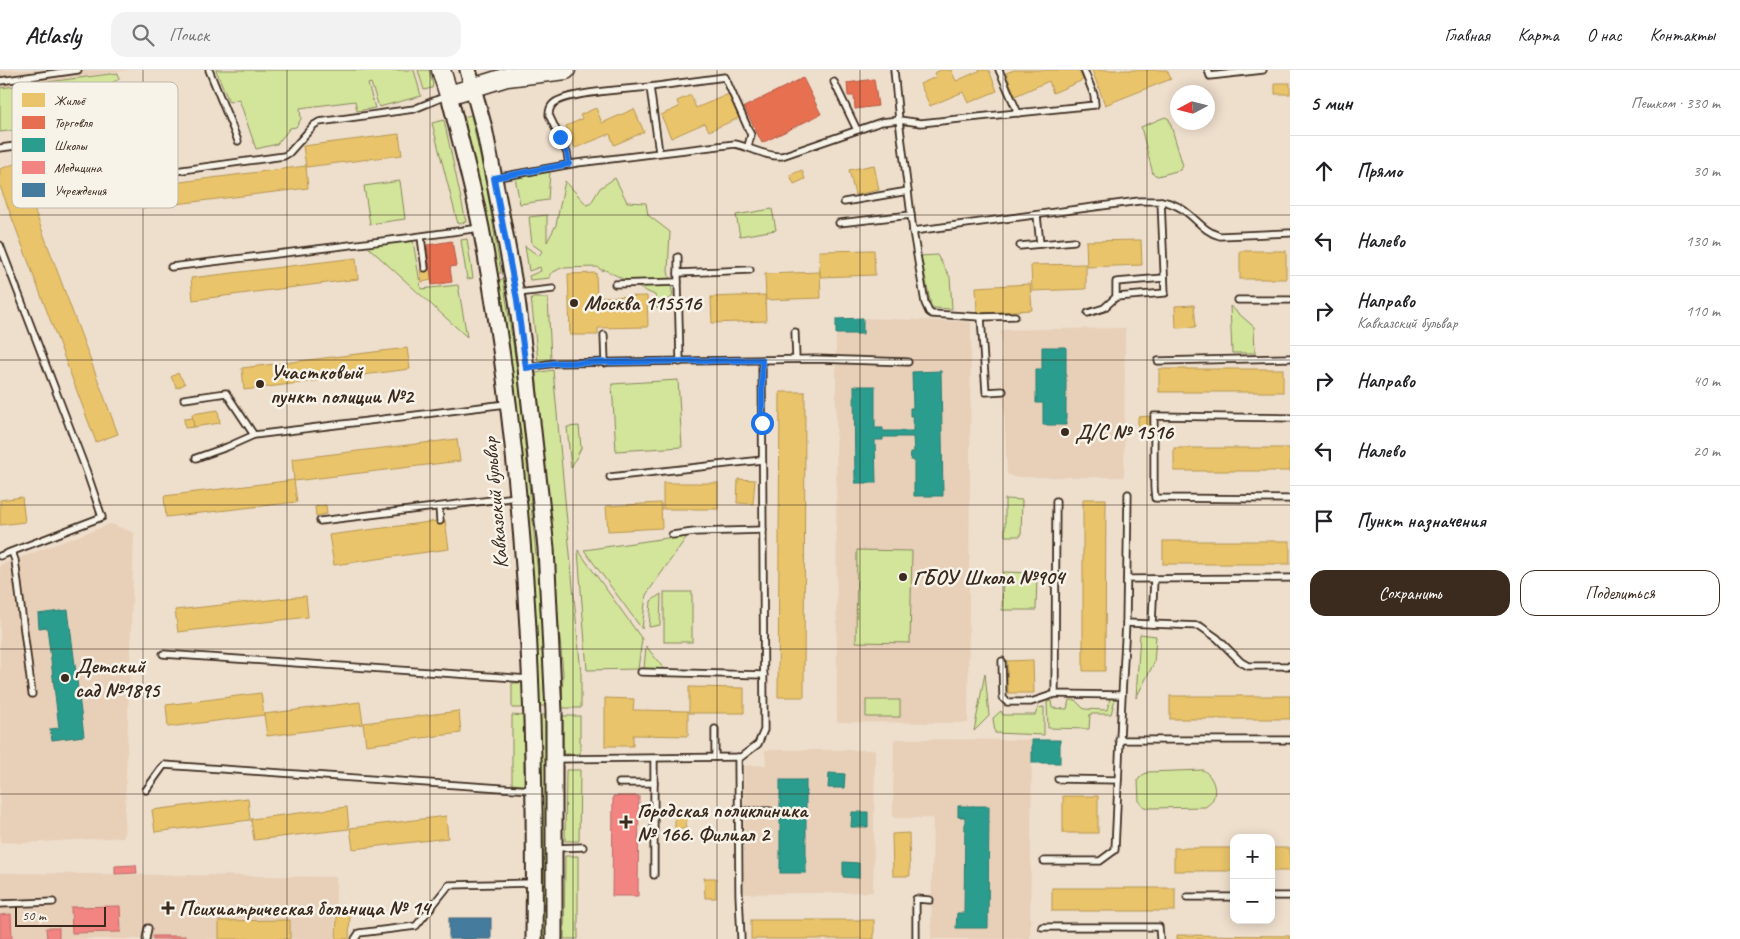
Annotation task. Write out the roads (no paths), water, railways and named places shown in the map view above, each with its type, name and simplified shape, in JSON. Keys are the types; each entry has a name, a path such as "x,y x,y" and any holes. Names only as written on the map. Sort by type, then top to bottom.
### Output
{"main road":[{"name":"Кавказский бульвар","path":"441,70 449,95"},
{"path":"449,95 508,78 566,70"}],"street":[{"name":"Кавказский бульвар","path":"468,70 494,178 515,294 526,368 547,566 555,759 554,939"},
{"name":"Кавказский бульвар","path":"449,95 480,228 509,403 528,614 534,790 534,939"}],"lane":[{"path":"0,81 78,70"},
{"path":"209,70 238,141"},
{"path":"894,70 913,230 925,303 929,312 932,314 981,317 1015,316"},
{"path":"1000,70 1018,113"},
{"path":"494,178 569,164 735,144 748,146 768,155 782,156 881,122 899,120 921,123 1095,105 1094,95 1084,70"},
{"path":"1208,70 1210,76 1263,70"},
{"path":"569,164 567,153 549,115 553,104 582,94 725,77 751,135 748,146"},
{"path":"834,82 857,130"},
{"path":"650,87 659,152"},
{"path":"178,171 284,156 289,154 314,125 319,122 414,109 449,95"},
{"path":"844,202 908,191"},
{"path":"913,230 1139,201 1161,201 1183,208 1213,234 1220,236 1290,233"},
{"path":"1088,313 1104,308 1116,296 1165,293 1161,201"},
{"path":"839,224 911,215"},
{"path":"1037,215 1040,244"},
{"path":"171,267 421,237 480,228"},
{"path":"421,237 426,268"},
{"path":"1020,246 1074,240"},
{"path":"0,245 86,470 102,517 0,556"},
{"path":"678,257 680,362"},
{"path":"678,273 750,270"},
{"path":"1116,296 1116,282 1164,278"},
{"path":"615,284 678,282"},
{"path":"515,294 553,289"},
{"path":"1141,295 1142,302"},
{"path":"1238,300 1290,300"},
{"path":"981,317 986,392 1003,391"},
{"path":"795,332 796,359"},
{"path":"604,336 605,363"},
{"path":"1158,361 1290,358"},
{"path":"526,368 556,363 796,359 908,362"},
{"path":"555,759 738,757 748,753 758,744 764,730 762,360"},
{"path":"184,399 226,393 254,435"},
{"path":"196,458 254,435 509,403"},
{"path":"1290,418 1154,416 1155,498 1290,499"},
{"path":"610,477 762,460"},
{"path":"1044,861 1100,861 1116,850 1119,740 1126,623 1128,494"},
{"path":"320,521 518,497"},
{"path":"1055,694 1056,501"},
{"path":"439,507 440,521"},
{"path":"672,534 763,530"},
{"path":"12,552 15,560 32,694"},
{"path":"1127,579 1290,578"},
{"path":"1152,624 1154,579"},
{"path":"1126,623 1200,626 1217,638 1241,662 1248,666 1290,666"},
{"path":"163,654 531,679"},
{"path":"1002,661 1003,698 1007,702 1032,702 1055,694 1122,694"},
{"path":"641,672 764,675"},
{"path":"715,729 715,757"},
{"path":"1119,740 1290,740"},
{"path":"738,757 741,939"},
{"path":"654,759 654,875"},
{"path":"146,790 164,765 534,790"},
{"path":"1058,779 1118,780"},
{"path":"619,784 654,784"},
{"path":"739,811 770,811"},
{"path":"555,848 583,847"},
{"path":"355,939 359,933 416,926 449,885 535,884"},
{"path":"1275,896 1290,896"},
{"path":"1187,897 1230,897"},
{"path":"916,939 916,899 930,900"},
{"path":"0,904 53,902"},
{"path":"1042,927 1159,927 1160,939"},
{"path":"146,939 148,928"}],"place":[{"name":"Москва 115516","path":"574,303"},
{"name":"Участковый пункт полиции №2","path":"260,384"},
{"name":"Д/C № 1516","path":"1065,432"},
{"name":"ГБОУ Школа №904","path":"903,577"},
{"name":"Детский сад №1895","path":"65,678"},
{"name":"Городская поликлиника № 166. Филиал 2","path":"626,822"},
{"name":"Психиатрическая больница № 14","path":"168,908"}]}
